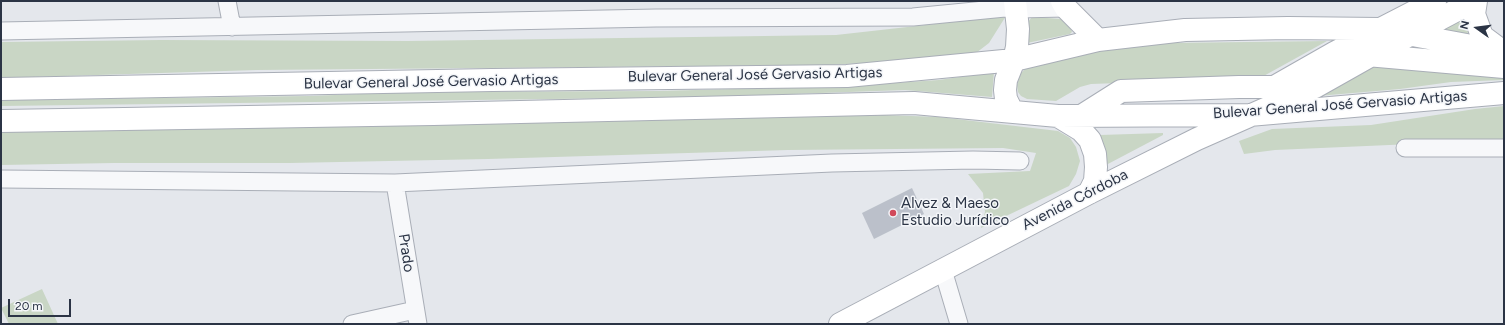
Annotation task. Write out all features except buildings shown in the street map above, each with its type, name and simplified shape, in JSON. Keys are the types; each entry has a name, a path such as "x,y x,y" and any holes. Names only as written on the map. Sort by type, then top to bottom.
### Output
{"main road":[{"name":"Avenida Córdoba","path":"1249,115 1276,86 1334,53 1435,1"},
{"name":"Avenida Córdoba","path":"840,324 1089,193 1197,139 1315,87 1409,35 1475,1"},
{"path":"1475,1 1474,14 1482,36 1504,52"},
{"path":"1064,4 1098,40"},
{"path":"1012,111 1006,99 1005,90 1006,80 1018,47 1016,5"},
{"name":"Bulevar General José Gervasio Artigas","path":"1,90 847,76 1014,60 1098,40 1185,30 1288,28 1380,29 1504,52"},
{"path":"1334,53 1504,68"},
{"path":"1082,116 1121,92 1276,86 1315,87"},
{"name":"Bulevar General José Gervasio Artigas","path":"1,121 433,114 914,103 1058,116 1249,115 1504,93"},
{"path":"1058,116 1081,130 1090,140 1095,154 1096,167 1095,181 1089,193"}],"street":[{"path":"227,1 232,27"},
{"path":"1,31 656,18 913,17 1005,8 1016,5 1064,4"},
{"path":"1405,148 1504,148"},
{"path":"1,178 395,183 832,163 973,160 1020,161"},
{"name":"Prado","path":"395,183 417,317"},
{"path":"943,270 959,324"},
{"path":"352,324 417,317"}],"green space":[{"path":"1466,15 1468,34 1466,35 1439,29"},
{"path":"1006,16 989,43 976,53 923,60 827,65 257,70 1,78 1,42 161,40 408,41 836,35"},
{"path":"1032,17 1062,19 1072,32 1070,34 1027,43 1028,22"},
{"path":"1327,41 1260,78 1091,84 1080,87 1056,101 1027,99 1021,96 1018,92 1017,85 1021,73 1026,68 1094,52 1168,43"},
{"path":"1373,65 1504,76 1504,80 1451,82 1400,89 1318,96"},
{"path":"994,72 992,97 905,90 708,97 1,106 1,100 309,96 413,92 658,91 848,86 939,80"},
{"path":"1504,106 1504,140 1275,150 1244,154 1239,141 1272,129 1371,125"},
{"path":"884,115 939,117 1058,131 1070,138 1076,147 1080,161 1076,174 1069,186 981,228 985,212 983,193 968,174 1030,171 1036,153 1003,148 788,150 290,163 114,163 1,165 1,129"},
{"path":"1163,133 1163,135 1106,165 1100,135"},
{"path":"42,289 58,324 9,324 1,308"}],"place":[{"name":"Alvez & Maeso Estudio Jurídico","path":"893,213"}]}
